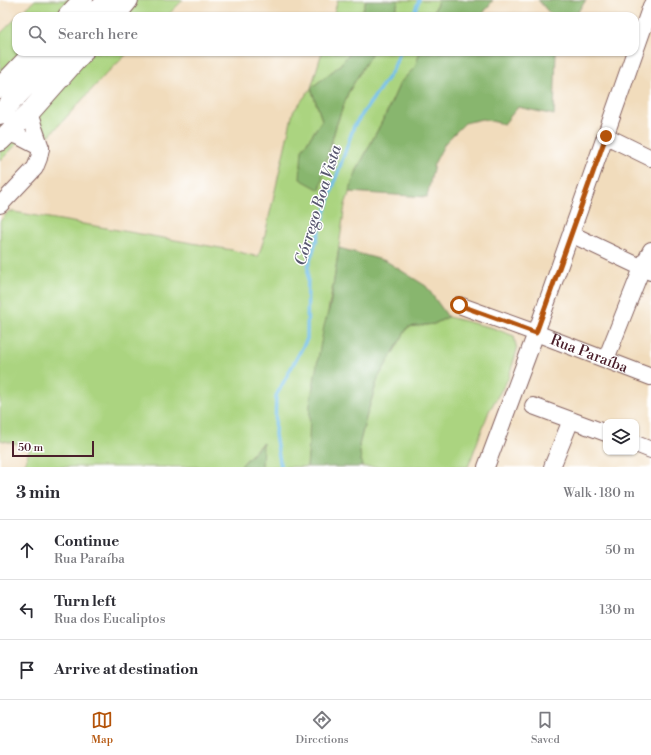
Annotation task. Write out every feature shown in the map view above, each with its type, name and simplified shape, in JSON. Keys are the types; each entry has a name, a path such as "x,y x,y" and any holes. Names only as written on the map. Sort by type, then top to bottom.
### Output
{"main road":[{"path":"72,12 83,0"},
{"path":"97,12 108,0"},
{"path":"118,12 128,0"},
{"path":"0,88 30,56"},
{"path":"0,114 54,56"},
{"path":"4,137 29,112 79,56"}],"street":[{"path":"639,41 651,6"},
{"path":"486,467 536,333 634,56"},
{"path":"0,205 35,168 39,158 41,148 29,112"},
{"path":"4,137 18,136 41,148"},
{"path":"606,136 651,158"},
{"path":"571,234 647,270"},
{"path":"606,359 647,270 651,250"},
{"name":"Rua Paraíba","path":"459,305 606,359 651,378"},
{"path":"533,406 603,432"},
{"path":"552,467 571,420"},
{"path":"639,445 651,450"}],"green space":[{"path":"35,0 183,0 171,12 22,12"},
{"path":"338,0 366,0 362,12 334,12"},
{"path":"366,0 398,0 394,12 362,12"},
{"path":"398,0 438,0 434,12 394,12"},
{"path":"438,0 493,0 484,12 434,12"},
{"path":"538,0 586,0 578,12 548,12"},
{"path":"12,22 12,56 125,56 106,74 49,136 39,122 0,161 0,34"},
{"path":"321,56 348,56 338,67 311,88"},
{"path":"348,56 370,56 348,93 336,126 320,190 300,179 302,150 322,120 311,88 338,67"},
{"path":"370,56 419,56 415,67 400,83 388,110 357,170 345,205 335,274 320,355 307,467 262,467 262,443 240,467 24,467 30,447 0,440 0,221 9,211 232,250 258,257 264,239 293,112 311,88 322,120 302,150 320,190 336,126 348,93"},
{"path":"419,56 556,56 554,115 518,107 504,124 482,119 465,123 445,143 434,164 427,197 349,192 357,170 388,110 400,83 415,67"},
{"path":"339,248 386,261 426,286 448,317 434,324 408,327 378,378 359,445 362,467 307,467 310,403 324,326 330,306"},
{"path":"448,317 493,328 514,336 517,350 508,379 489,411 468,467 362,467 359,445 378,378 408,327 434,324"},
{"path":"263,443 262,467 240,467"}],"waterway":[{"name":"Córrego Boa Vista","path":"414,12 419,0"},
{"name":"Córrego Boa Vista","path":"281,467 275,435 276,396 307,339 308,267 354,126 393,70 398,56"}],"route":[{"path":"459,305 536,333 606,136"}]}
